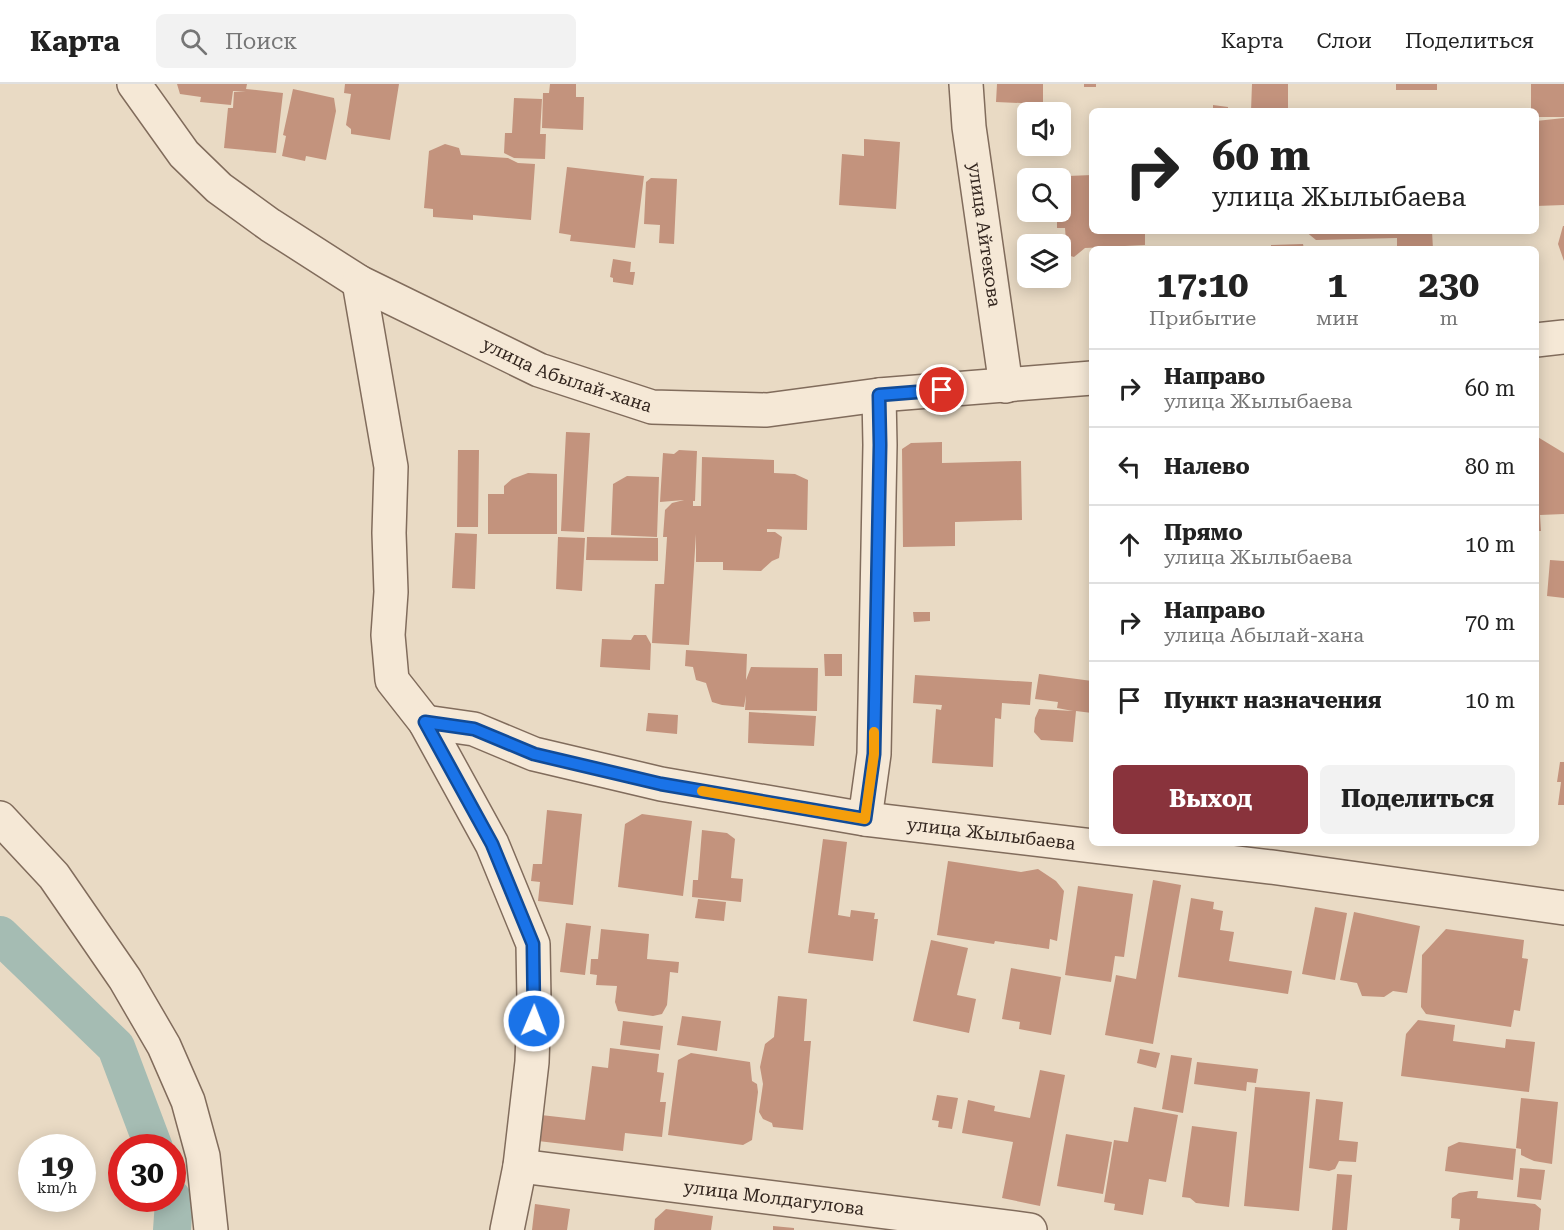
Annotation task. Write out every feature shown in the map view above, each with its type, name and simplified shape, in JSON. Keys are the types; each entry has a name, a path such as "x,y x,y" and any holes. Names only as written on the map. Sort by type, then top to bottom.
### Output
{"street":[{"name":"улица Абылай-хана","path":"134,84 184,154 219,188 270,225 359,282 539,370 652,406 767,410 879,395 1089,378"},
{"name":"улица Айтекова","path":"966,84 969,127 1006,386"},
{"path":"359,282 391,467 389,533 391,591 388,635 392,680 425,722 492,844 533,944 532,1062 520,1166 507,1230"},
{"path":"1539,340 1564,337"},
{"path":"865,819 874,754 879,395"},
{"name":"улица Жылыбаева","path":"425,722 474,729 534,754 661,784 865,819 1089,845"},
{"path":"0,818 54,876 125,979 164,1046 188,1101 203,1156 211,1230"},
{"name":"улица Жылыбаева","path":"1094,846 1272,867 1564,908"},
{"name":"улица Молдагулова","path":"520,1166 1030,1230"}],"building":[{"path":"177,84 247,84 246,89 283,93 276,153 224,148 228,108 233,108 234,92 246,92 233,91 231,105 200,102 201,97 180,94"},
{"path":"345,84 399,84 390,140 351,134 351,129 346,125 351,94 344,93"},
{"path":"550,84 576,84 576,97 584,97 583,130 542,128 543,93 549,93"},
{"path":"997,84 1043,84 1043,102 996,102"},
{"path":"1084,84 1096,84 1096,87 1084,87"},
{"path":"1252,84 1288,84 1288,108 1251,108"},
{"path":"1396,84 1437,84 1437,90 1396,90"},
{"path":"1531,84 1564,84 1564,117 1539,117 1539,108 1531,108"},
{"path":"293,89 334,98 336,111 326,160 306,156 305,161 282,156 286,136 283,135"},
{"path":"514,98 542,99 540,134 546,134 545,159 514,158 504,153 505,133 512,133"},
{"path":"1213,105 1228,107 1228,108 1213,108"},
{"path":"1564,118 1564,205 1539,206 1539,121"},
{"path":"864,139 900,142 896,209 839,205 842,154 864,156"},
{"path":"445,144 459,148 461,155 508,158 518,163 535,164 531,220 473,215 473,220 433,217 433,209 424,208 429,151"},
{"path":"567,167 644,176 635,248 570,241 571,235 559,233"},
{"path":"1089,175 1089,234 1145,234 1145,245 1089,246 1074,257 1071,256 1071,234 1065,234 1065,228 1057,228 1057,222 1071,222 1071,176"},
{"path":"651,178 677,179 674,244 659,243 660,225 644,224 646,182"},
{"path":"1564,226 1564,261 1558,244"},
{"path":"1309,234 1432,234 1433,246 1397,246 1397,238 1316,240"},
{"path":"1303,244 1303,246 1271,246"},
{"path":"613,259 631,262 630,272 635,272 633,285 613,282 613,278 610,277"},
{"path":"566,432 590,433 584,532 561,531"},
{"path":"1539,438 1564,453 1564,514 1540,515 1541,531 1539,531"},
{"path":"942,442 942,463 1021,461 1022,520 955,522 955,546 903,547 902,449 911,443"},
{"path":"458,450 479,450 478,527 457,527"},
{"path":"679,450 697,451 693,506 701,506 702,457 774,460 774,473 795,474 808,480 807,530 767,529 767,532 775,532 782,537 779,558 761,571 723,570 723,562 696,562 696,534 689,645 652,643 655,584 664,584 667,537 663,537 665,510 672,503 684,500 660,502 663,453 674,454"},
{"path":"528,473 557,474 557,534 488,534 488,494 504,494 504,486 512,479"},
{"path":"627,476 659,477 657,537 611,535 613,484"},
{"path":"455,533 477,534 475,589 452,588"},
{"path":"558,537 585,538 582,591 556,589"},
{"path":"587,537 658,538 658,561 586,560"},
{"path":"1550,560 1564,561 1564,598 1547,596"},
{"path":"913,612 930,612 930,621 914,622"},
{"path":"634,635 646,635 651,644 650,670 600,667 602,639 631,640"},
{"path":"686,650 747,654 746,680 751,667 818,668 817,711 745,710 746,695 744,707 712,702 706,683 696,680 693,667 685,666"},
{"path":"824,654 842,654 842,676 825,676"},
{"path":"1039,674 1089,681 1089,713 1076,711 1073,742 1041,740 1034,732 1035,718 1039,709 1073,711 1057,708 1058,702 1035,699"},
{"path":"915,675 1032,682 1030,705 1002,703 1001,719 995,718 993,767 932,763 936,709 941,710 942,705 913,703"},
{"path":"749,712 816,716 814,746 748,743"},
{"path":"648,713 678,715 677,734 646,731"},
{"path":"1560,762 1564,762 1564,805 1558,805 1561,782 1557,782"},
{"path":"547,810 582,814 573,905 538,901 540,882 531,881 533,864 542,864"},
{"path":"642,814 692,821 683,896 618,887 625,824"},
{"path":"702,830 727,833 735,839 731,878 743,879 741,902 692,897 693,880 698,880"},
{"path":"823,839 847,842 838,915 850,917 851,910 875,913 874,919 878,919 873,961 808,953"},
{"path":"948,861 1021,872 1038,869 1056,881 1064,891 1057,941 1050,939 1049,949 995,941 994,944 937,935"},
{"path":"1153,880 1181,885 1153,1044 1105,1035 1116,975 1136,979"},
{"path":"1078,886 1133,894 1124,957 1115,956 1111,982 1065,975"},
{"path":"1191,898 1214,902 1213,909 1223,911 1220,930 1234,932 1229,961 1292,971 1288,994 1178,977"},
{"path":"698,899 726,902 724,921 695,918"},
{"path":"1315,907 1347,913 1335,980 1302,974"},
{"path":"1354,912 1420,926 1407,993 1393,991 1384,997 1362,996 1357,983 1340,980"},
{"path":"566,923 591,926 585,975 560,972"},
{"path":"601,929 649,934 647,959 679,962 678,973 670,972 667,1005 662,1014 653,1016 618,1011 615,1002 617,986 596,985 597,975 590,974 591,959 598,959"},
{"path":"1446,929 1524,940 1522,958 1528,959 1520,1011 1514,1010 1511,1027 1426,1014 1421,1007 1422,955"},
{"path":"931,940 968,948 957,995 976,999 969,1033 913,1021"},
{"path":"1011,968 1061,977 1051,1035 1019,1029 1020,1022 1002,1019"},
{"path":"778,996 807,999 804,1041 811,1041 803,1130 773,1127 772,1123 763,1119 759,1112 763,1084 760,1067 765,1044 774,1037"},
{"path":"682,1016 721,1021 717,1051 677,1045"},
{"path":"1418,1020 1455,1025 1453,1041 1505,1048 1506,1039 1535,1042 1529,1092 1401,1076 1406,1034"},
{"path":"623,1021 663,1026 660,1050 620,1045"},
{"path":"610,1048 659,1054 657,1072 664,1073 660,1102 666,1102 662,1137 625,1133 623,1151 538,1141 541,1115 585,1120 592,1066 608,1068"},
{"path":"1140,1049 1160,1053 1156,1068 1137,1063"},
{"path":"691,1053 750,1062 752,1081 757,1084 758,1092 752,1140 743,1145 668,1135 678,1060"},
{"path":"1171,1055 1192,1058 1183,1113 1162,1109"},
{"path":"1197,1062 1258,1069 1256,1083 1247,1082 1246,1091 1194,1084"},
{"path":"1040,1070 1065,1075 1040,1206 1002,1198 1013,1142 962,1133 968,1100 995,1106 994,1111 1030,1118"},
{"path":"1255,1087 1310,1092 1299,1211 1244,1206"},
{"path":"937,1095 958,1098 952,1129 938,1127 939,1121 932,1120"},
{"path":"1521,1098 1558,1102 1552,1164 1534,1161 1521,1155 1521,1149 1516,1148"},
{"path":"1316,1099 1343,1102 1339,1140 1358,1142 1356,1162 1339,1161 1335,1169 1329,1171 1309,1168"},
{"path":"1134,1107 1178,1115 1166,1182 1149,1179 1143,1215 1114,1210 1115,1204 1104,1202 1114,1140 1128,1142"},
{"path":"1192,1126 1237,1132 1229,1207 1196,1203 1190,1198 1182,1197"},
{"path":"1066,1134 1112,1142 1103,1194 1057,1186"},
{"path":"1459,1142 1516,1149 1513,1180 1445,1171 1448,1147"},
{"path":"1520,1168 1545,1170 1541,1200 1517,1197"},
{"path":"1337,1174 1352,1175 1347,1230 1332,1230"},
{"path":"1478,1191 1477,1198 1535,1204 1541,1209 1539,1230 1459,1230 1460,1219 1451,1218 1452,1198 1459,1193"},
{"path":"535,1204 570,1209 567,1230 532,1230"},
{"path":"666,1209 713,1216 711,1230 654,1230 655,1219"},
{"path":"773,1226 794,1228 794,1230 773,1230"}],"waterway":[{"path":"0,935 116,1047 149,1134"},
{"path":"172,1230 173,1212"}],"slow traffic":[{"path":"702,791 865,819 874,754 874,732"}],"route":[{"path":"534,1021 533,944 492,844 425,722 474,729 534,754 661,784 865,819 874,754 879,395 942,390"}]}
